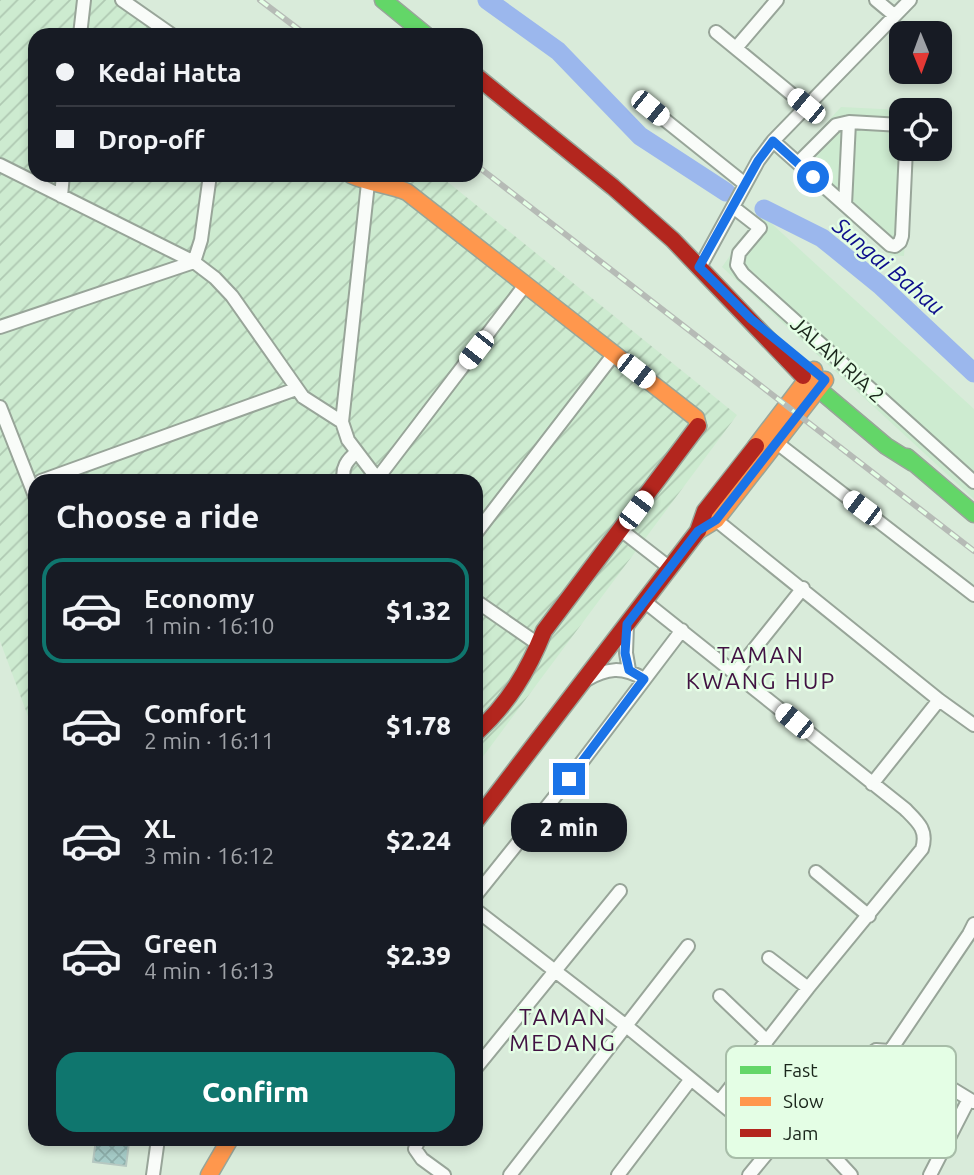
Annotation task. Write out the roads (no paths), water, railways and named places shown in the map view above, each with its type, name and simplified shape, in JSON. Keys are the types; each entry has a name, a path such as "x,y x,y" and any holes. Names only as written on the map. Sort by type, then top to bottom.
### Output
{"main road":[{"path":"383,0 417,28"},
{"path":"483,82 613,187 816,380 974,513"},
{"path":"364,182 396,187 407,192 696,418 699,424 544,631 530,666 505,703 483,726"},
{"path":"710,515 776,443 816,380"},
{"path":"483,812 710,515 785,405 816,380"},
{"path":"209,1175 226,1146"}],"street":[{"path":"81,28 84,0"},
{"path":"122,0 162,28"},
{"path":"736,48 777,0"},
{"path":"876,0 894,15"},
{"path":"699,267 745,184 773,141 910,0"},
{"path":"716,32 806,106"},
{"path":"650,108 745,184"},
{"path":"798,163 831,128 849,122 889,124"},
{"path":"845,205 849,122"},
{"path":"773,141 890,245 897,245 902,236 905,161"},
{"path":"0,165 28,179"},
{"path":"33,182 194,262 215,278 232,296 296,389 313,405 342,422"},
{"path":"61,196 62,182"},
{"path":"194,262 201,240 208,182"},
{"path":"368,184 342,422 348,440 374,474"},
{"name":"JALAN RIA 2","path":"733,207 760,228 737,259 737,265 743,274 974,482"},
{"path":"0,327 194,262"},
{"path":"383,474 525,285"},
{"path":"483,524 614,354"},
{"path":"68,474 296,389"},
{"path":"0,407 31,474"},
{"path":"776,443 974,595"},
{"path":"344,474 345,464 357,452"},
{"path":"710,515 939,700 974,725"},
{"path":"621,530 670,568"},
{"path":"735,673 803,588"},
{"path":"644,601 872,784 919,823 924,831 922,849 763,1046"},
{"path":"483,606 538,644"},
{"path":"627,624 625,653 629,670"},
{"path":"483,886 569,779 682,630"},
{"path":"582,682 603,672 629,670 644,679"},
{"path":"872,784 939,700"},
{"path":"816,872 869,916"},
{"path":"483,1059 620,891"},
{"path":"483,915 625,1025 726,1108"},
{"path":"893,1046 970,934 974,924"},
{"path":"510,1175 688,946"},
{"path":"769,957 808,988"},
{"path":"720,996 767,1041"},
{"path":"618,1175 691,1079"},
{"path":"956,1091 971,1100 956,1127"},
{"path":"719,1102 726,1093"},
{"path":"153,1175 157,1146"},
{"path":"416,1146 415,1149 422,1159 444,1175"},
{"path":"749,1175 763,1158"},
{"path":"835,1158 851,1175"},
{"path":"930,1175 939,1158"}],"waterway":[{"name":"Sungai Bahau","path":"487,0 558,51 640,136 726,192"},
{"name":"Sungai Bahau","path":"764,209 822,238 880,285 974,373"}],"railway":[{"path":"260,0 297,28"},
{"path":"483,170 974,551"}],"district":[{"name":"TAMAN KWANG HUP","path":"761,667"},
{"name":"TAMAN MEDANG","path":"563,1029"}]}
